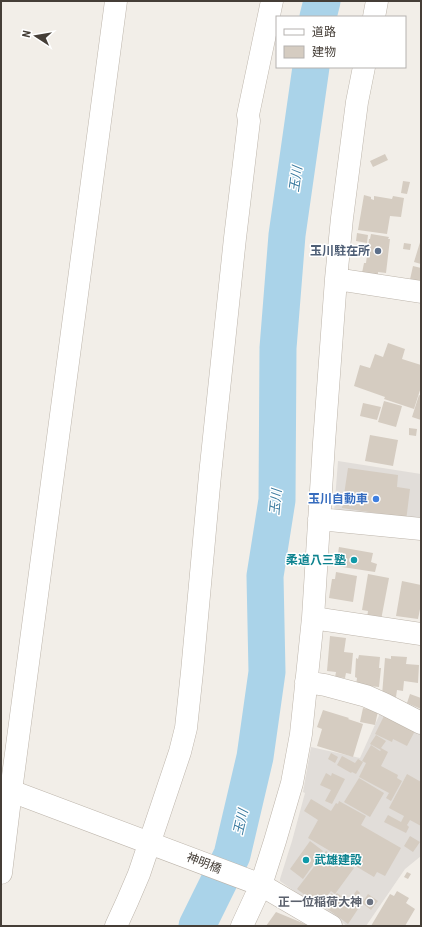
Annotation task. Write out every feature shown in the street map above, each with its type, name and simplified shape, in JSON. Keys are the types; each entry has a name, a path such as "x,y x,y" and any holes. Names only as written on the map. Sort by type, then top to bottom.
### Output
{"street":[{"path":"1,873 6,789 116,1"},
{"path":"116,926 154,844 186,728 211,467 249,121 248,115 272,1"},
{"path":"374,16 377,1"},
{"path":"242,926 256,882 292,783 301,734 313,618 336,279 349,160 357,102 364,68"},
{"path":"336,279 421,292"},
{"path":"319,519 421,529"},
{"path":"313,618 421,634"},
{"path":"306,682 325,685 366,696 421,723"},
{"name":"神明橋","path":"6,789 256,882 331,926"}],"shaded area":[{"path":"338,461 421,474 421,523 334,513"},
{"path":"382,709 421,717 421,856 405,869 366,926 347,926 343,923 342,925 280,881 280,879 305,793 303,792 311,747 360,758"}],"building":[{"path":"385,154 388,160 373,167 370,161"},
{"path":"403,181 410,182 407,194 401,193"},
{"path":"364,195 371,197 371,199 374,200 374,196 392,199 393,196 404,198 401,217 390,216 387,234 358,230"},
{"path":"357,233 368,235 367,243 356,241"},
{"name":"玉川駐在所","path":"371,234 389,237 388,239 390,239 386,273 378,272 378,275 362,273 364,263 366,263"},
{"path":"421,239 421,264 414,262"},
{"path":"404,243 411,244 410,250 403,249"},
{"path":"413,266 421,268 421,286 409,284"},
{"path":"388,343 405,349 402,359 421,365 421,387 414,409 384,399 385,397 354,386 360,365 370,368 375,354 383,357"},
{"path":"419,395 421,396 421,420 412,417"},
{"path":"384,401 402,406 396,427 378,422"},
{"path":"363,403 381,407 377,420 360,416"},
{"path":"409,428 417,429 416,436 409,435"},
{"path":"370,435 398,440 393,466 365,461"},
{"name":"玉川自動車","path":"348,468 398,475 397,487 410,489 406,521 389,519 389,515 342,508"},
{"name":"柔道八三塾","path":"339,547 373,553 371,562 377,564 375,572 336,566"},
{"path":"336,572 357,576 353,602 329,598 332,579 335,579"},
{"path":"368,574 389,578 381,620 367,618 368,611 362,610"},
{"path":"402,581 421,585 421,604 418,619 396,616"},
{"path":"330,636 346,638 344,652 353,653 351,674 346,673 345,678 335,677 336,672 327,671"},
{"path":"359,655 380,657 379,668 381,668 379,687 356,685 356,658 358,659"},
{"path":"391,656 407,657 406,664 419,665 418,683 404,681 403,691 397,690 396,697 382,695 385,658 391,659"},
{"path":"410,694 421,698 421,709 407,703"},
{"path":"363,708 378,711 375,725 360,722"},
{"path":"323,710 363,724 353,757 317,746 322,729 317,727"},
{"path":"385,714 416,729 407,746 393,739 392,742 375,734"},
{"path":"376,735 386,741 381,748 388,752 381,766 398,775 397,778 402,781 391,801 386,798 389,793 359,777 366,763 362,761 371,745 380,751 381,750 370,744"},
{"path":"331,753 338,757 335,763 328,759"},
{"path":"342,756 355,763 358,759 363,762 356,774 351,773 337,765"},
{"path":"326,773 331,776 332,773 345,779 332,804 325,801 331,790 320,785"},
{"path":"407,774 421,782 421,826 410,820 407,825 409,827 406,833 384,822 388,815 401,822 404,816 389,808"},
{"path":"359,778 384,793 370,817 344,802"},
{"path":"311,799 331,811 339,801 366,816 361,825 401,848 385,876 377,872 374,877 308,838 318,820 304,811"},
{"path":"410,836 420,842 413,852 404,846"},
{"name":"武雄建設","path":"310,841 323,851 303,879 290,869"},
{"path":"326,851 354,868 335,894 331,891 319,906 297,889"},
{"path":"407,872 411,874 408,879 404,877"},
{"path":"357,890 360,893 357,897 354,894"},
{"path":"397,891 409,898 406,903 415,909 405,926 371,926 390,894 394,896"},
{"path":"331,893 335,896 337,893 358,909 348,924 322,905"},
{"name":"正一位稲荷大神","path":"368,894 378,901 371,910 362,903"},
{"path":"276,912 310,926 266,926"}],"waterway":[{"name":"玉川","path":"318,16 322,1"},
{"name":"玉川","path":"197,926 232,855 255,757 267,672 265,576 277,500 278,348 287,235 311,68"}],"place":[{"name":"玉川駐在所","path":"378,251"},
{"name":"玉川自動車","path":"376,499"},
{"name":"柔道八三塾","path":"354,560"},
{"name":"武雄建設","path":"306,860"},
{"name":"正一位稲荷大神","path":"370,902"}]}
